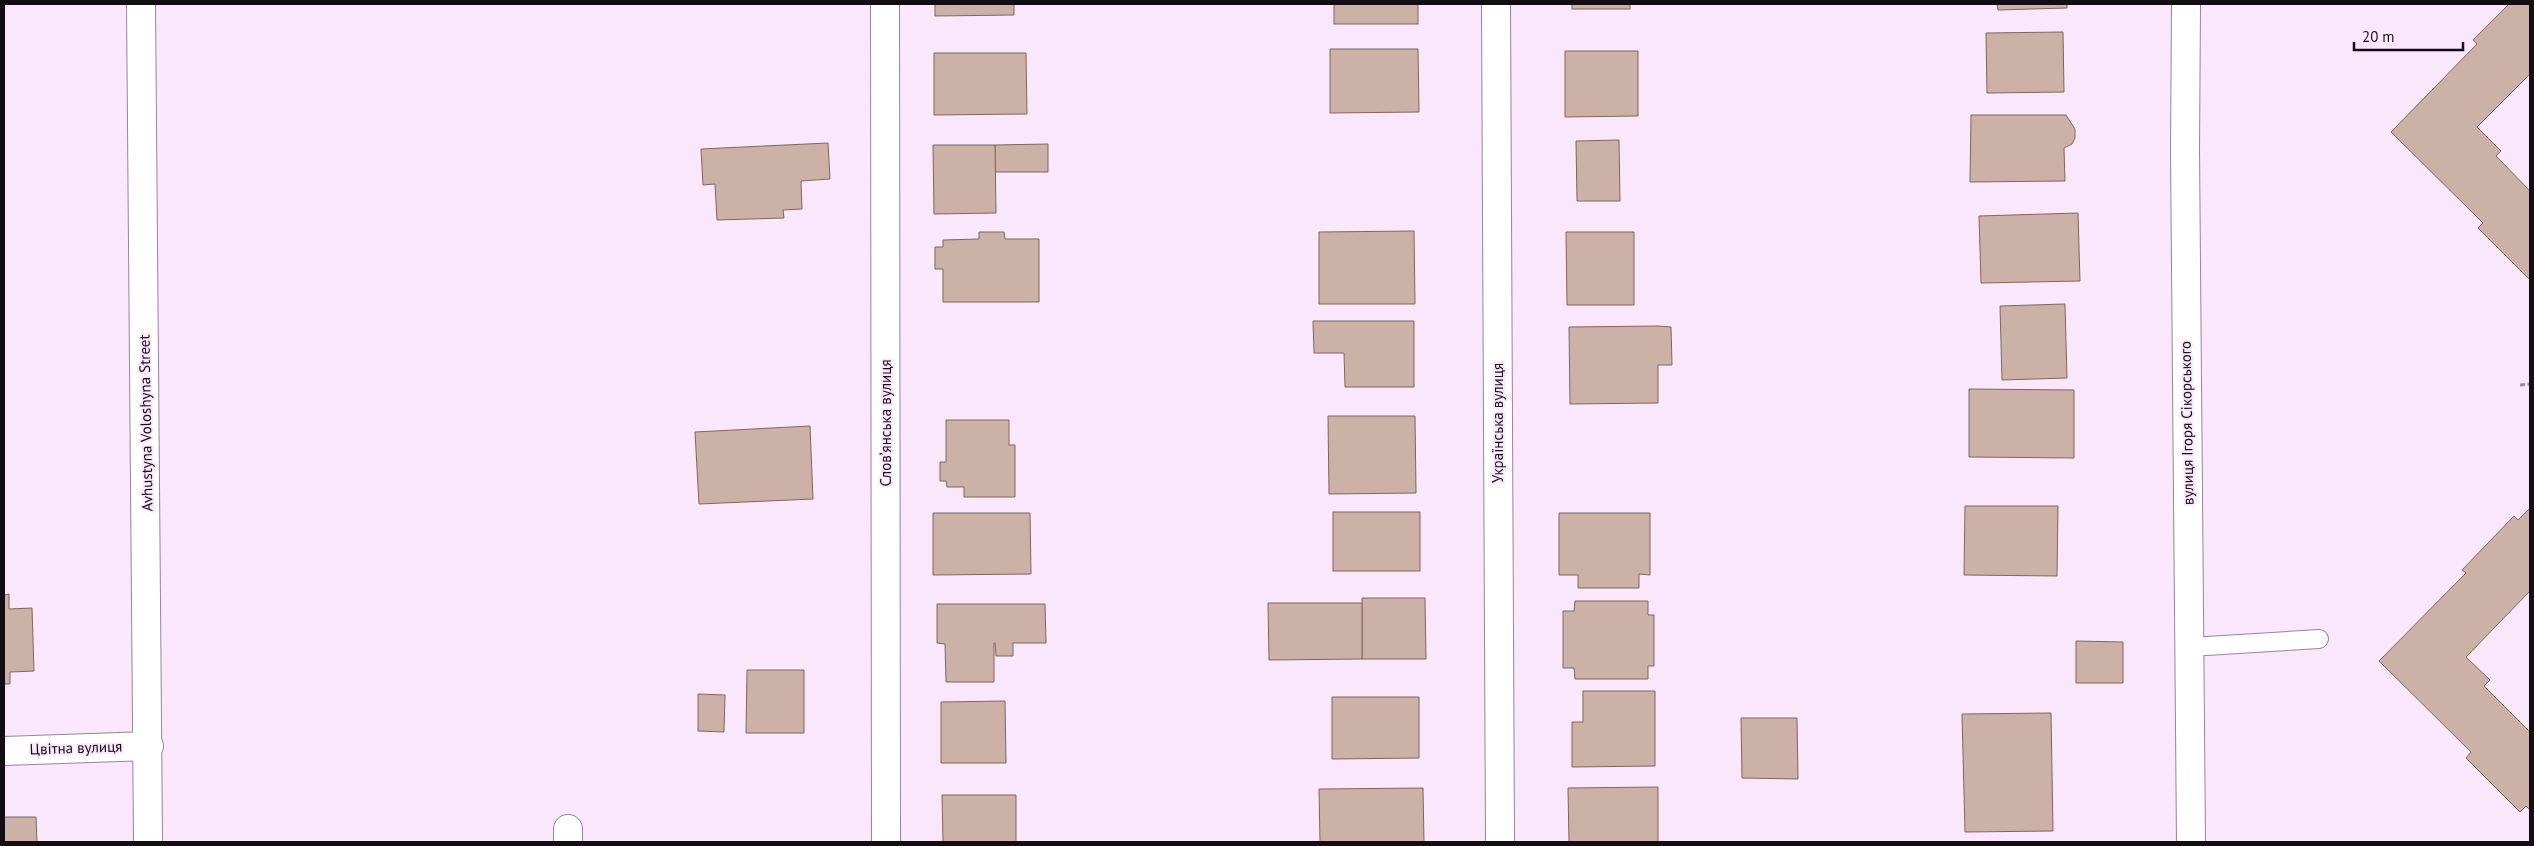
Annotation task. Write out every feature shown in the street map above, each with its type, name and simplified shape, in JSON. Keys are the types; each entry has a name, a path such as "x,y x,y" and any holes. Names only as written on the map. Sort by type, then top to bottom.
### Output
{"street":[{"name":"Avhustyna Voloshyna Street","path":"141,4 149,746 148,842"},
{"name":"Словʼянська вулиця","path":"885,4 886,842"},
{"name":"Українська вулиця","path":"1496,4 1500,842"},
{"name":"вулиця Ігоря Сікорського","path":"2186,4 2191,842"},
{"name":"Цвітна вулиця","path":"4,751 149,746"}],"lane":[{"path":"2190,647 2319,639"}],"path":[{"path":"2520,385 2530,384"}],"building":[{"path":"935,4 1014,4 1014,15 935,16"},
{"path":"1334,4 1418,4 1418,24 1334,24"},
{"path":"1572,4 1630,4 1630,9 1572,9"},
{"path":"1997,4 2067,4 2067,8 1998,10"},
{"path":"2509,4 2530,4 2530,74 2477,127 2501,151 2496,156 2530,191 2530,280 2478,228 2483,223 2391,132 2477,44 2473,40"},
{"path":"2063,32 2064,92 1987,93 1986,33"},
{"path":"1330,49 1418,49 1419,112 1330,113"},
{"path":"1565,51 1638,51 1638,116 1565,117"},
{"path":"934,53 1026,53 1027,114 934,115"},
{"path":"1971,115 2066,115 2075,129 2075,138 2072,144 2064,148 2065,181 1970,182"},
{"path":"1619,140 1620,201 1577,201 1576,141"},
{"path":"828,143 830,179 801,181 802,209 783,210 784,218 717,220 715,184 703,185 701,149"},
{"path":"1048,144 1048,172 995,172 995,145"},
{"path":"933,145 995,145 996,213 934,214"},
{"path":"2078,213 2080,281 1981,283 1979,216"},
{"path":"1414,231 1415,304 1319,304 1319,232"},
{"path":"979,232 1004,232 1005,239 1039,239 1039,302 943,302 943,269 935,269 935,247 943,247 943,240 979,239"},
{"path":"1566,232 1634,232 1634,305 1567,305"},
{"path":"2065,304 2067,378 2002,380 2000,306"},
{"path":"1313,321 1414,321 1414,387 1345,387 1344,353 1314,353"},
{"path":"1569,327 1671,327 1672,365 1658,365 1658,403 1570,404"},
{"path":"1969,389 2074,390 2074,458 1969,457"},
{"path":"1328,416 1415,416 1416,493 1329,494"},
{"path":"946,420 1009,420 1009,445 1015,445 1015,497 964,497 964,487 947,487 946,481 940,481 940,462 946,462"},
{"path":"810,426 813,499 699,504 695,432"},
{"path":"1965,506 2058,506 2057,576 1964,575"},
{"path":"2530,508 2530,591 2466,657 2490,680 2484,686 2530,732 2530,810 2526,806 2520,812 2466,758 2471,752 2379,661 2466,573 2462,570 2514,516 2518,520"},
{"path":"1333,512 1420,512 1420,571 1333,571"},
{"path":"933,513 1030,513 1031,574 933,575"},
{"path":"1559,513 1650,513 1650,575 1639,574 1639,588 1578,588 1578,575 1559,575"},
{"path":"9,594 9,609 32,608 34,671 10,672 10,684 4,684 4,595"},
{"path":"1362,598 1425,598 1426,659 1362,659"},
{"path":"1575,601 1648,601 1648,615 1654,615 1654,666 1648,666 1648,679 1575,679 1574,668 1563,668 1563,611 1574,611"},
{"path":"1268,603 1362,603 1362,659 1269,660"},
{"path":"937,604 1045,604 1046,643 1013,643 1013,656 996,656 994,643 994,682 946,682 945,644 937,643"},
{"path":"2076,641 2123,642 2123,683 2076,683"},
{"path":"747,670 804,670 804,733 746,733"},
{"path":"1583,691 1655,691 1655,766 1572,767 1572,722 1583,722"},
{"path":"698,694 725,695 724,732 698,731"},
{"path":"1332,697 1419,697 1419,758 1332,759"},
{"path":"1005,701 1006,763 941,763 941,702"},
{"path":"2051,713 2053,831 1965,832 1962,714"},
{"path":"1741,718 1797,718 1798,779 1742,778"},
{"path":"1658,787 1658,842 1569,842 1568,788"},
{"path":"1423,788 1424,842 1320,842 1319,789"},
{"path":"942,795 1016,795 1016,842 943,842"},
{"path":"4,817 36,817 37,842 4,842"}]}
